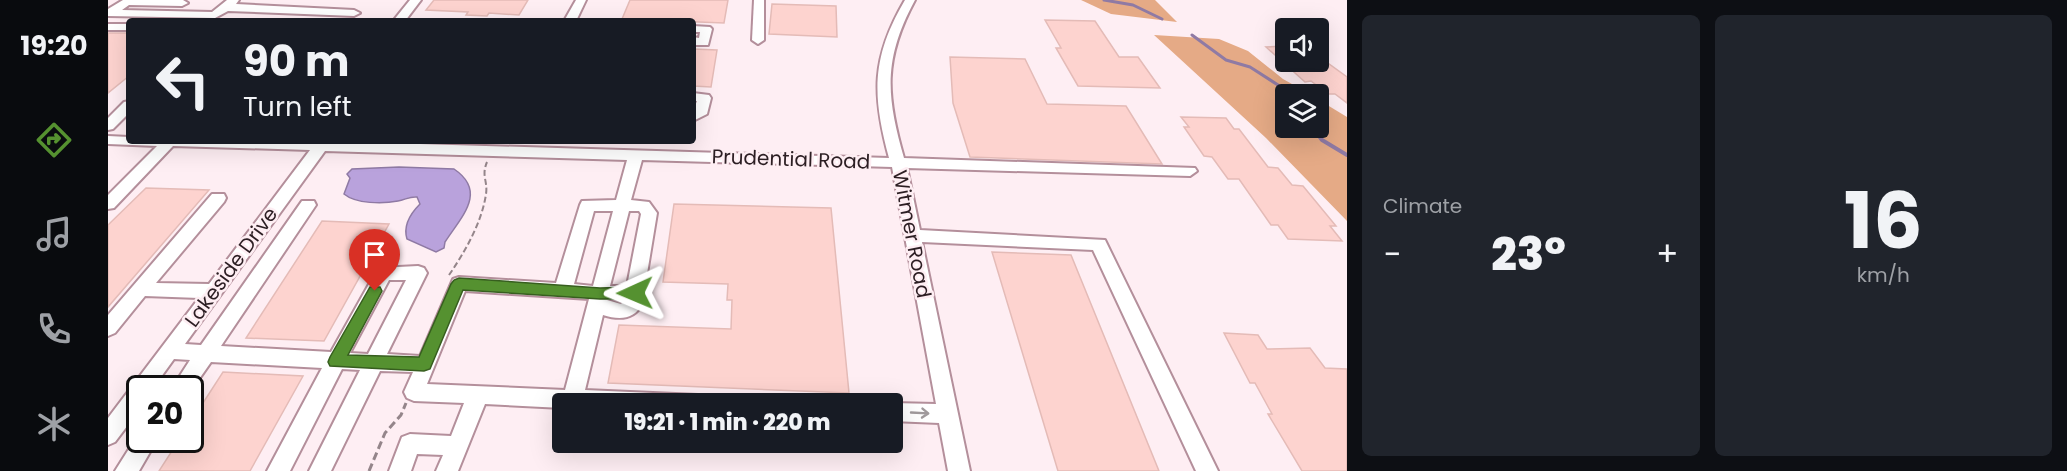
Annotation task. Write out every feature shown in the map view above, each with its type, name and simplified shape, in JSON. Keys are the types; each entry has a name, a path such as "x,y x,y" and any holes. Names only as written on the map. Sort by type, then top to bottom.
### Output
{"street":[{"path":"401,18 416,0"},
{"path":"572,18 581,0"},
{"path":"758,40 759,0"},
{"name":"Witmer Road","path":"910,0 896,27 883,80 887,123 898,162 959,471"},
{"path":"108,13 215,15 224,4 354,13"},
{"path":"108,27 126,27"},
{"path":"696,29 706,29 704,42 696,41"},
{"path":"696,97 704,98 702,111 696,115"},
{"path":"108,126 126,108"},
{"path":"108,140 126,141"},
{"path":"108,204 167,144"},
{"name":"Prudential Road","path":"288,144 507,146 636,154 1190,171"},
{"name":"Lakeside Drive","path":"152,375 321,146"},
{"path":"574,393 636,154"},
{"path":"108,328 218,198"},
{"path":"191,375 308,205"},
{"path":"552,398 414,392 459,284 563,291 598,299 614,311 624,311 633,304 648,213 643,206 588,205 563,291"},
{"path":"257,233 288,235"},
{"path":"912,236 1100,244 1207,471"},
{"path":"278,471 384,273 418,273 320,471"},
{"path":"140,289 213,291"},
{"path":"170,351 336,362 424,364"},
{"path":"447,471 478,395"},
{"name":"Lakeside Drive","path":"108,435 126,410"},
{"path":"903,412 948,414"},
{"path":"400,471 410,444 457,446"},
{"path":"126,471 138,453"}],"shaded area":[{"path":"1081,0 1155,0 1177,22 1111,14"},
{"path":"1154,35 1219,39 1248,51 1292,84 1275,84 1275,138 1329,138 1329,106 1347,117 1347,221 1266,138"},
{"path":"399,167 454,169 464,178 469,187 470,196 464,214 445,242 444,248 436,252 407,239 406,229 409,220 420,204 417,197 377,203 355,200 344,194 350,178 347,174 352,169"}],"building":[{"path":"434,0 528,0 519,15 489,13 487,16 466,15 468,12 426,10"},
{"path":"630,0 728,0 724,23 696,22 696,18 622,18"},
{"path":"772,4 836,6 837,37 769,34"},
{"path":"1045,20 1095,21 1119,57 1138,57 1160,88 1078,86 1056,48 1061,48"},
{"path":"108,33 126,33 126,78 108,93"},
{"path":"1266,47 1275,47 1275,55"},
{"path":"696,49 717,50 711,87 696,86"},
{"path":"950,57 1025,59 1047,104 1126,106 1162,164 970,157 953,103"},
{"path":"1329,64 1347,77 1347,103 1335,94 1329,94 1329,84 1305,82 1294,72 1329,72"},
{"path":"1181,117 1226,118 1234,129 1239,129 1268,167 1278,168 1292,185 1303,186 1336,226 1330,226 1342,241 1288,239 1278,225 1271,225 1239,179 1228,179 1212,157 1204,156 1184,127 1189,127"},
{"path":"146,188 209,190 108,307 108,225"},
{"path":"674,204 831,208 849,393 608,383 619,325 731,329 732,300 727,300 728,284 663,282"},
{"path":"322,221 389,224 324,341 246,338"},
{"path":"992,252 1071,255 1159,471 1058,471"},
{"path":"1224,333 1258,335 1267,349 1310,348 1325,368 1347,369 1347,471 1302,471 1268,414 1272,414 1255,383 1250,383"},
{"path":"223,372 303,376 250,471 159,471 171,453 204,453 204,401"}],"waterway":[{"path":"1104,0 1133,5 1162,19"},
{"path":"1192,35 1226,60 1250,67 1276,84"},
{"path":"1320,138 1347,155"}],"route":[{"path":"375,291 336,362 424,364 459,284 635,293"}]}
